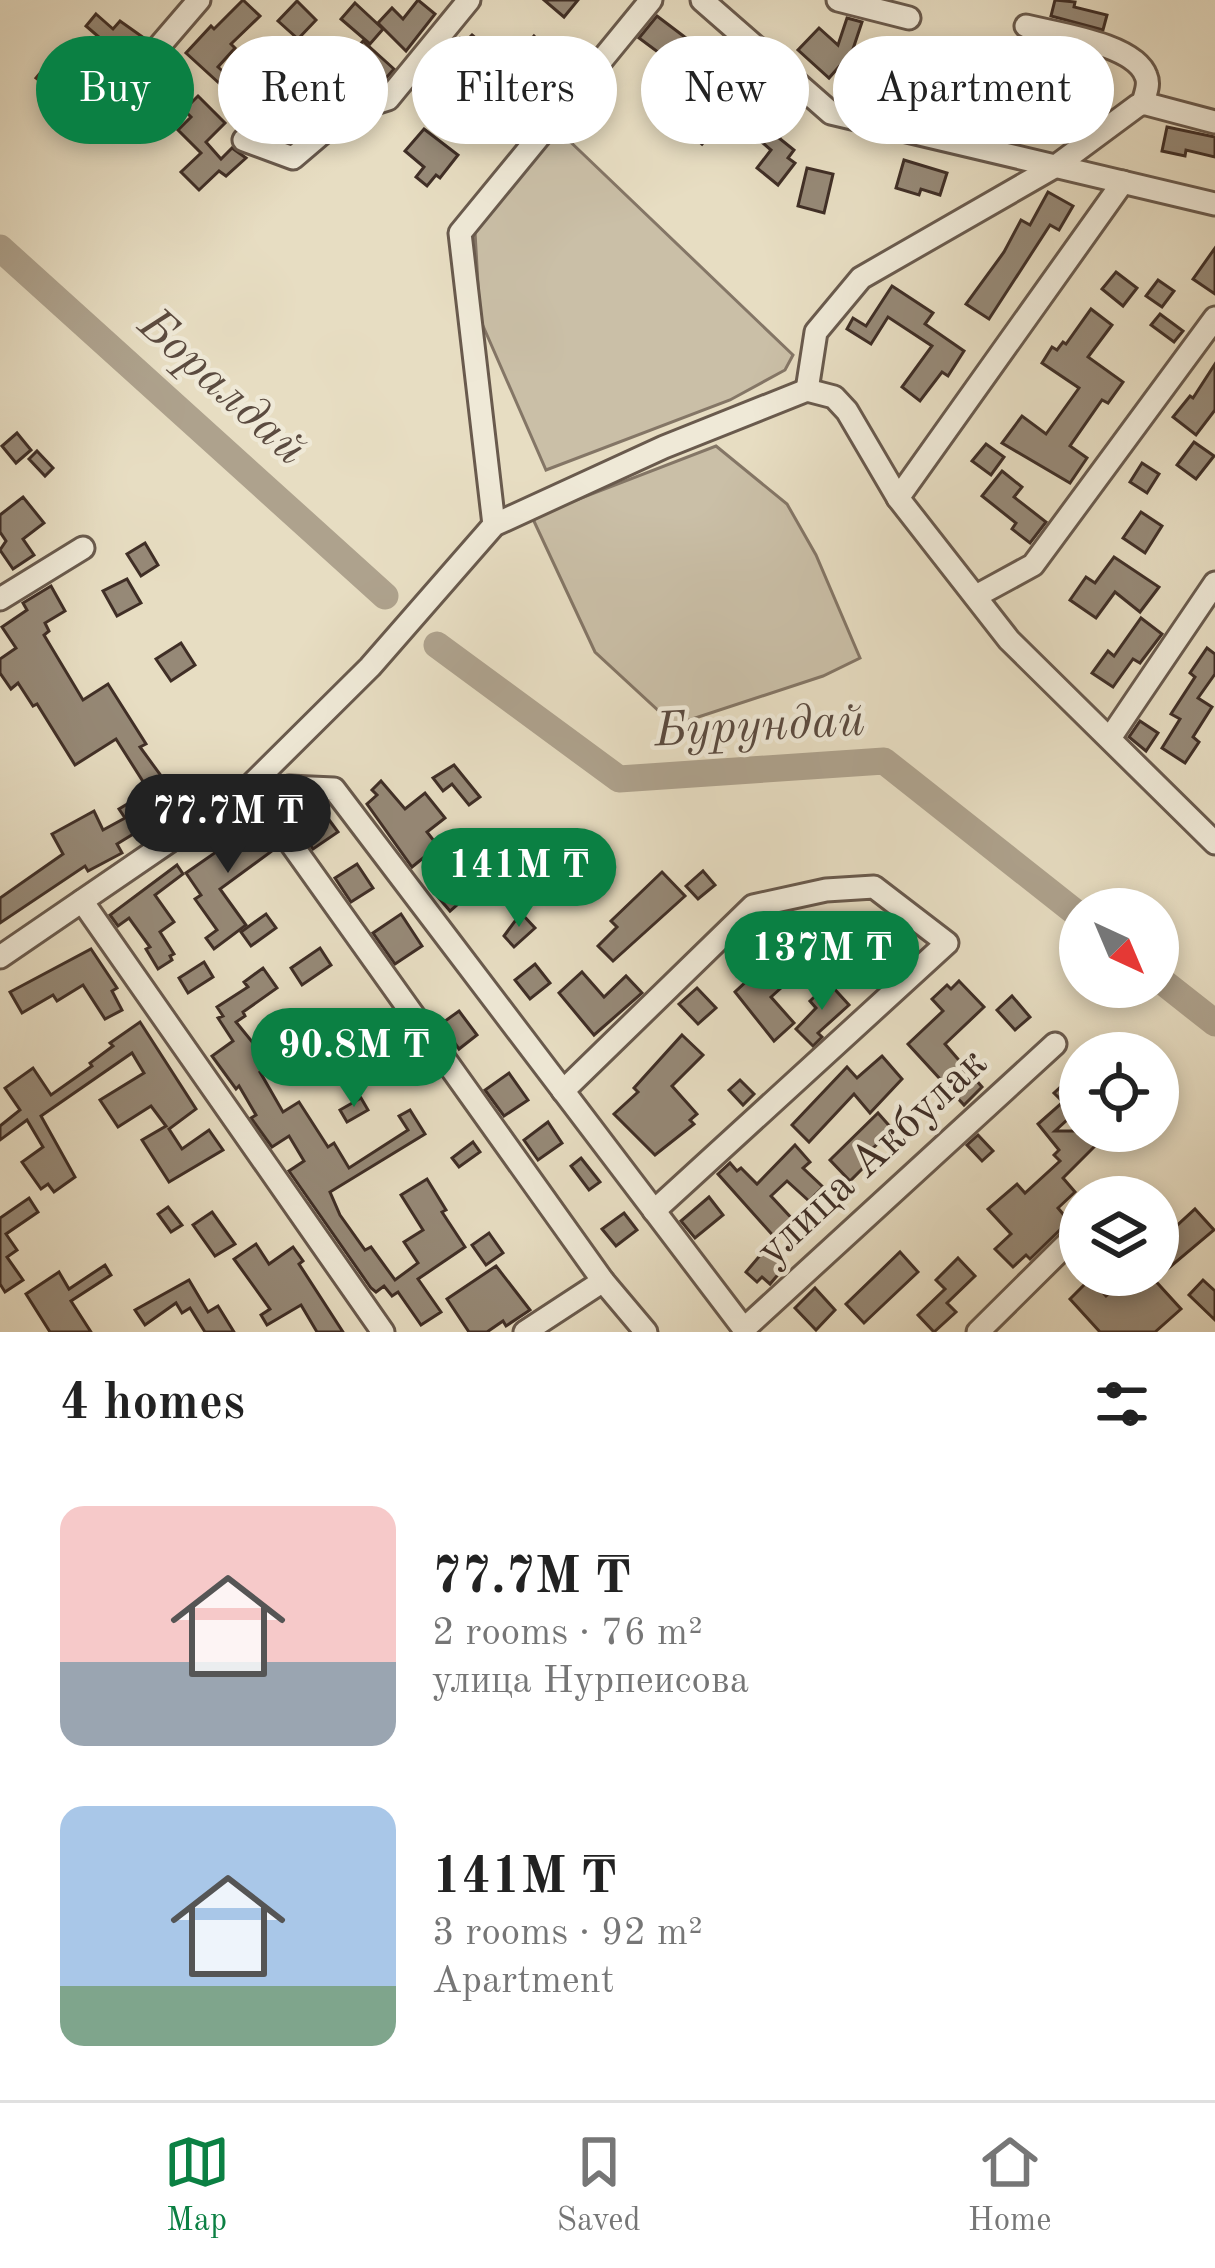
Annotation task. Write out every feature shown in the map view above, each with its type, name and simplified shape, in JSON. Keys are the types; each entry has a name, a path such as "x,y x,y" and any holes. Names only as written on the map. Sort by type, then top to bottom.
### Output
{"street":[{"path":"168,36 199,0"},
{"path":"388,99 470,0"},
{"path":"494,525 460,233 651,0"},
{"path":"702,0 831,112 1215,204"},
{"path":"838,0 909,18"},
{"path":"807,389 816,332 861,278 1057,166 1143,104 1148,82 1145,71 1129,53 1026,26"},
{"path":"1143,104 1215,122"},
{"path":"255,144 293,158 309,144"},
{"path":"898,498 1123,182"},
{"path":"978,596 1033,565 1215,318"},
{"path":"0,958 250,786 370,667 494,525 664,447 807,389 834,397 847,411 898,498 1009,640 1215,843"},
{"path":"0,599 83,548"},
{"path":"1110,738 1215,583"},
{"path":"250,786 603,1281 646,1332"},
{"path":"266,808 289,787 334,789 563,1091 654,1211 947,943 874,887 826,890 752,906 563,1091"},
{"path":"82,901 383,1332"},
{"name":"улица Акбулак","path":"654,1211 744,1329 1054,1044"},
{"path":"978,1332 1059,1252"},
{"path":"525,1332 603,1281"}],"shaded area":[{"path":"547,144 573,144 793,355 785,370 730,400 546,470 480,319 475,232"},
{"path":"716,446 787,504 816,555 860,658 823,676 674,725 595,652 532,517"}],"building":[{"path":"243,0 260,16 239,36 218,36 218,82 194,60 194,44 211,26 214,29"},
{"path":"418,0 435,14 418,36 412,36 406,51 378,23 392,8 403,19"},
{"path":"544,0 578,0 564,17"},
{"path":"1055,0 1075,2 1074,7 1107,15 1103,30 1051,16"},
{"path":"297,1 316,20 301,36 278,21"},
{"path":"355,3 383,29 377,36 361,36 341,19"},
{"path":"96,14 113,29 120,21 141,36 98,36 86,26"},
{"path":"657,16 683,36 641,36"},
{"path":"847,18 862,22 857,36 841,36"},
{"path":"819,28 833,41 829,78 809,60 809,38"},
{"path":"198,96 218,116 218,130 206,142 221,159 232,148 246,158 226,176 219,171 199,190 181,172 201,153 192,144"},
{"path":"1167,127 1215,137 1215,157 1186,150 1185,156 1162,151"},
{"path":"412,143 444,144 458,155 427,186 416,177 424,167 405,151"},
{"path":"764,144 786,144 794,150 788,158 795,163 778,185 757,168 771,150"},
{"path":"904,160 947,173 940,195 896,188"},
{"path":"807,168 833,174 824,213 798,206"},
{"path":"1048,192 1073,206 1059,230 1050,225 989,319 966,304 1021,220 1030,225"},
{"path":"1215,248 1215,294 1193,279"},
{"path":"1116,272 1137,288 1123,306 1102,289"},
{"path":"1158,280 1174,291 1162,307 1146,296"},
{"path":"892,286 933,313 925,324 964,351 948,376 942,372 920,401 902,387 932,346 888,317 871,344 847,329 853,318 866,326"},
{"path":"1091,309 1112,325 1088,357 1123,382 1108,403 1102,400 1070,446 1087,458 1070,483 1002,443 1022,416 1046,434 1079,388 1042,363 1052,347 1057,350 1066,344"},
{"path":"1160,314 1183,331 1174,342 1151,325"},
{"path":"1215,364 1215,410 1196,435 1173,417 1193,398"},
{"path":"17,433 31,450 16,463 2,446"},
{"path":"1194,442 1214,456 1196,479 1177,465"},
{"path":"986,444 1004,457 991,475 972,461"},
{"path":"37,451 53,468 45,476 29,459"},
{"path":"1142,463 1159,474 1147,493 1130,482"},
{"path":"1002,471 1022,487 1014,497 1046,522 1030,543 1012,529 1016,523 982,496"},
{"path":"23,497 44,523 23,539 34,555 13,569 0,550 6,541 0,532 0,515"},
{"path":"1141,512 1162,526 1145,553 1123,538"},
{"path":"145,543 158,565 141,576 127,554"},
{"path":"1114,557 1159,587 1140,612 1115,592 1096,618 1070,600 1086,577 1095,583"},
{"path":"127,579 141,603 117,616 103,591"},
{"path":"51,586 65,611 45,623 49,631 44,635 83,700 108,684 146,744 140,747 167,784 178,777 192,798 117,844 122,853 88,871 85,866 0,923 0,898 63,854 52,834 94,811 103,830 125,818 119,809 149,791 116,739 75,765 37,704 33,706 18,683 11,689 0,673 0,659 16,648 2,627 27,610 23,603"},
{"path":"1141,618 1162,634 1140,663 1133,659 1113,687 1092,673 1108,651 1114,656"},
{"path":"181,643 195,665 171,681 156,659"},
{"path":"1207,648 1215,654 1215,674 1198,698 1212,707 1193,737 1199,742 1185,763 1162,748 1180,719 1171,714"},
{"path":"1140,721 1158,733 1146,751 1129,737"},
{"path":"454,765 480,797 469,805 452,784 443,791 433,778"},
{"path":"381,781 405,809 425,793 445,818 427,832 438,846 412,867 367,804 377,795 372,790"},
{"path":"324,813 338,832 313,849 305,827"},
{"path":"252,815 276,848 220,889 246,925 214,949 206,938 217,930 195,899 201,895 186,873 219,850 214,843"},
{"path":"357,864 373,888 351,902 335,878"},
{"path":"177,865 183,874 155,895 174,922 160,932 174,954 172,960 158,969 146,949 150,947 129,918 118,926 110,915"},
{"path":"703,871 715,885 698,899 686,886"},
{"path":"662,872 685,896 613,961 598,946 617,927 611,921"},
{"path":"456,883 467,896 450,911 438,897"},
{"path":"521,913 535,928 514,947 504,936"},
{"path":"266,914 276,928 251,946 241,932"},
{"path":"401,914 422,946 395,964 373,933"},
{"path":"816,921 833,941 771,997 794,1023 774,1041 735,992"},
{"path":"848,940 859,952 841,967 830,954"},
{"path":"320,948 331,965 302,985 291,968"},
{"path":"91,949 117,988 112,991 122,1010 105,1019 83,985 57,1001 53,995 22,1013 10,992"},
{"path":"204,962 213,977 188,993 179,978"},
{"path":"535,964 550,983 530,999 515,980"},
{"path":"263,968 277,988 236,1022 270,1064 260,1072 283,1112 299,1102 328,1147 334,1143 349,1168 408,1130 399,1116 410,1110 425,1134 330,1192 365,1250 371,1247 395,1280 418,1263 404,1242 423,1230 401,1195 427,1179 465,1247 418,1279 441,1312 421,1325 398,1292 392,1296 384,1286 376,1292 371,1288 289,1171 304,1161 289,1136 272,1147 251,1118 256,1115 239,1086 236,1089 212,1056 233,1041 218,1018 223,1016 217,1007 248,987 244,982"},
{"path":"582,972 604,997 626,976 642,993 594,1035 559,993"},
{"path":"959,981 984,1007 945,1044 982,1087 964,1105 908,1044 943,1011 932,999"},
{"path":"829,983 849,1005 818,1033 822,1037 813,1046 796,1029 816,1008 810,1001"},
{"path":"697,988 716,1008 698,1024 679,1004"},
{"path":"1012,996 1030,1017 1015,1030 997,1010"},
{"path":"459,1011 477,1035 459,1049 441,1024"},
{"path":"140,1022 196,1109 169,1129 182,1149 209,1130 223,1150 169,1182 142,1140 166,1126 151,1106 118,1127 100,1100 144,1073 132,1053 41,1116 75,1177 54,1192 48,1184 41,1189 22,1162 43,1147 27,1120 0,1140 0,1126 20,1110 5,1088 33,1068 51,1095"},
{"path":"682,1035 703,1055 672,1086 697,1114 690,1120 694,1124 655,1155 614,1114 638,1092 634,1088"},
{"path":"882,1056 902,1079 870,1113 854,1094 809,1142 792,1125 847,1067 857,1078"},
{"path":"509,1073 528,1100 504,1116 485,1090"},
{"path":"740,1080 754,1094 743,1105 729,1090"},
{"path":"361,1098 368,1110 347,1122 340,1110"},
{"path":"1059,1106 1055,1131 1059,1131 1059,1150 1038,1124"},
{"path":"878,1113 893,1130 862,1158 867,1164 850,1181 830,1160"},
{"path":"548,1122 562,1143 538,1160 524,1140"},
{"path":"978,1135 993,1151 982,1161 967,1145"},
{"path":"473,1142 480,1152 459,1167 452,1158"},
{"path":"795,1145 810,1162 803,1168 823,1187 809,1201 787,1181 771,1196 796,1223 777,1240 718,1174 730,1163 757,1184"},
{"path":"1059,1150 1089,1152 1065,1176 1059,1176 1059,1231 1030,1259 1026,1255 1013,1267 995,1249 1011,1234 988,1209 1017,1184 1025,1193 1060,1161 1054,1155"},
{"path":"581,1158 600,1182 589,1190 571,1166"},
{"path":"709,1197 723,1215 695,1238 681,1221"},
{"path":"29,1198 38,1212 6,1234 17,1250 7,1257 23,1280 5,1292 0,1284 0,1218"},
{"path":"168,1207 182,1225 171,1232 158,1214"},
{"path":"1195,1209 1214,1230 1179,1259 1179,1224"},
{"path":"212,1212 235,1244 215,1256 193,1225"},
{"path":"624,1213 637,1230 616,1246 602,1229"},
{"path":"489,1233 503,1253 486,1265 472,1245"},
{"path":"256,1244 269,1264 293,1247 343,1332 317,1332 301,1305 267,1325 261,1315 270,1309 234,1259"},
{"path":"768,1246 787,1264 770,1284 762,1277 757,1282 746,1272"},
{"path":"900,1252 918,1272 864,1323 846,1304"},
{"path":"958,1258 975,1276 947,1303 956,1312 934,1332 918,1315 945,1289 936,1280"},
{"path":"105,1265 111,1275 71,1301 91,1332 50,1332 26,1294 59,1272 69,1289"},
{"path":"496,1266 530,1310 506,1326 503,1321 487,1332 469,1332 447,1299"},
{"path":"189,1280 208,1312 218,1306 234,1332 205,1332 190,1308 182,1313 176,1303 145,1325 135,1310"},
{"path":"1203,1280 1215,1291 1215,1320 1189,1295"},
{"path":"815,1288 835,1310 816,1330 795,1308"},
{"path":"1169,1296 1181,1309 1155,1332 1100,1332 1070,1299"}],"waterway":[{"name":"Боралдай","path":"0,248 385,596"},
{"name":"Бурундай","path":"437,645 619,779 884,761 1059,899"},
{"name":"Бурундай","path":"1179,995 1215,1023"}]}
